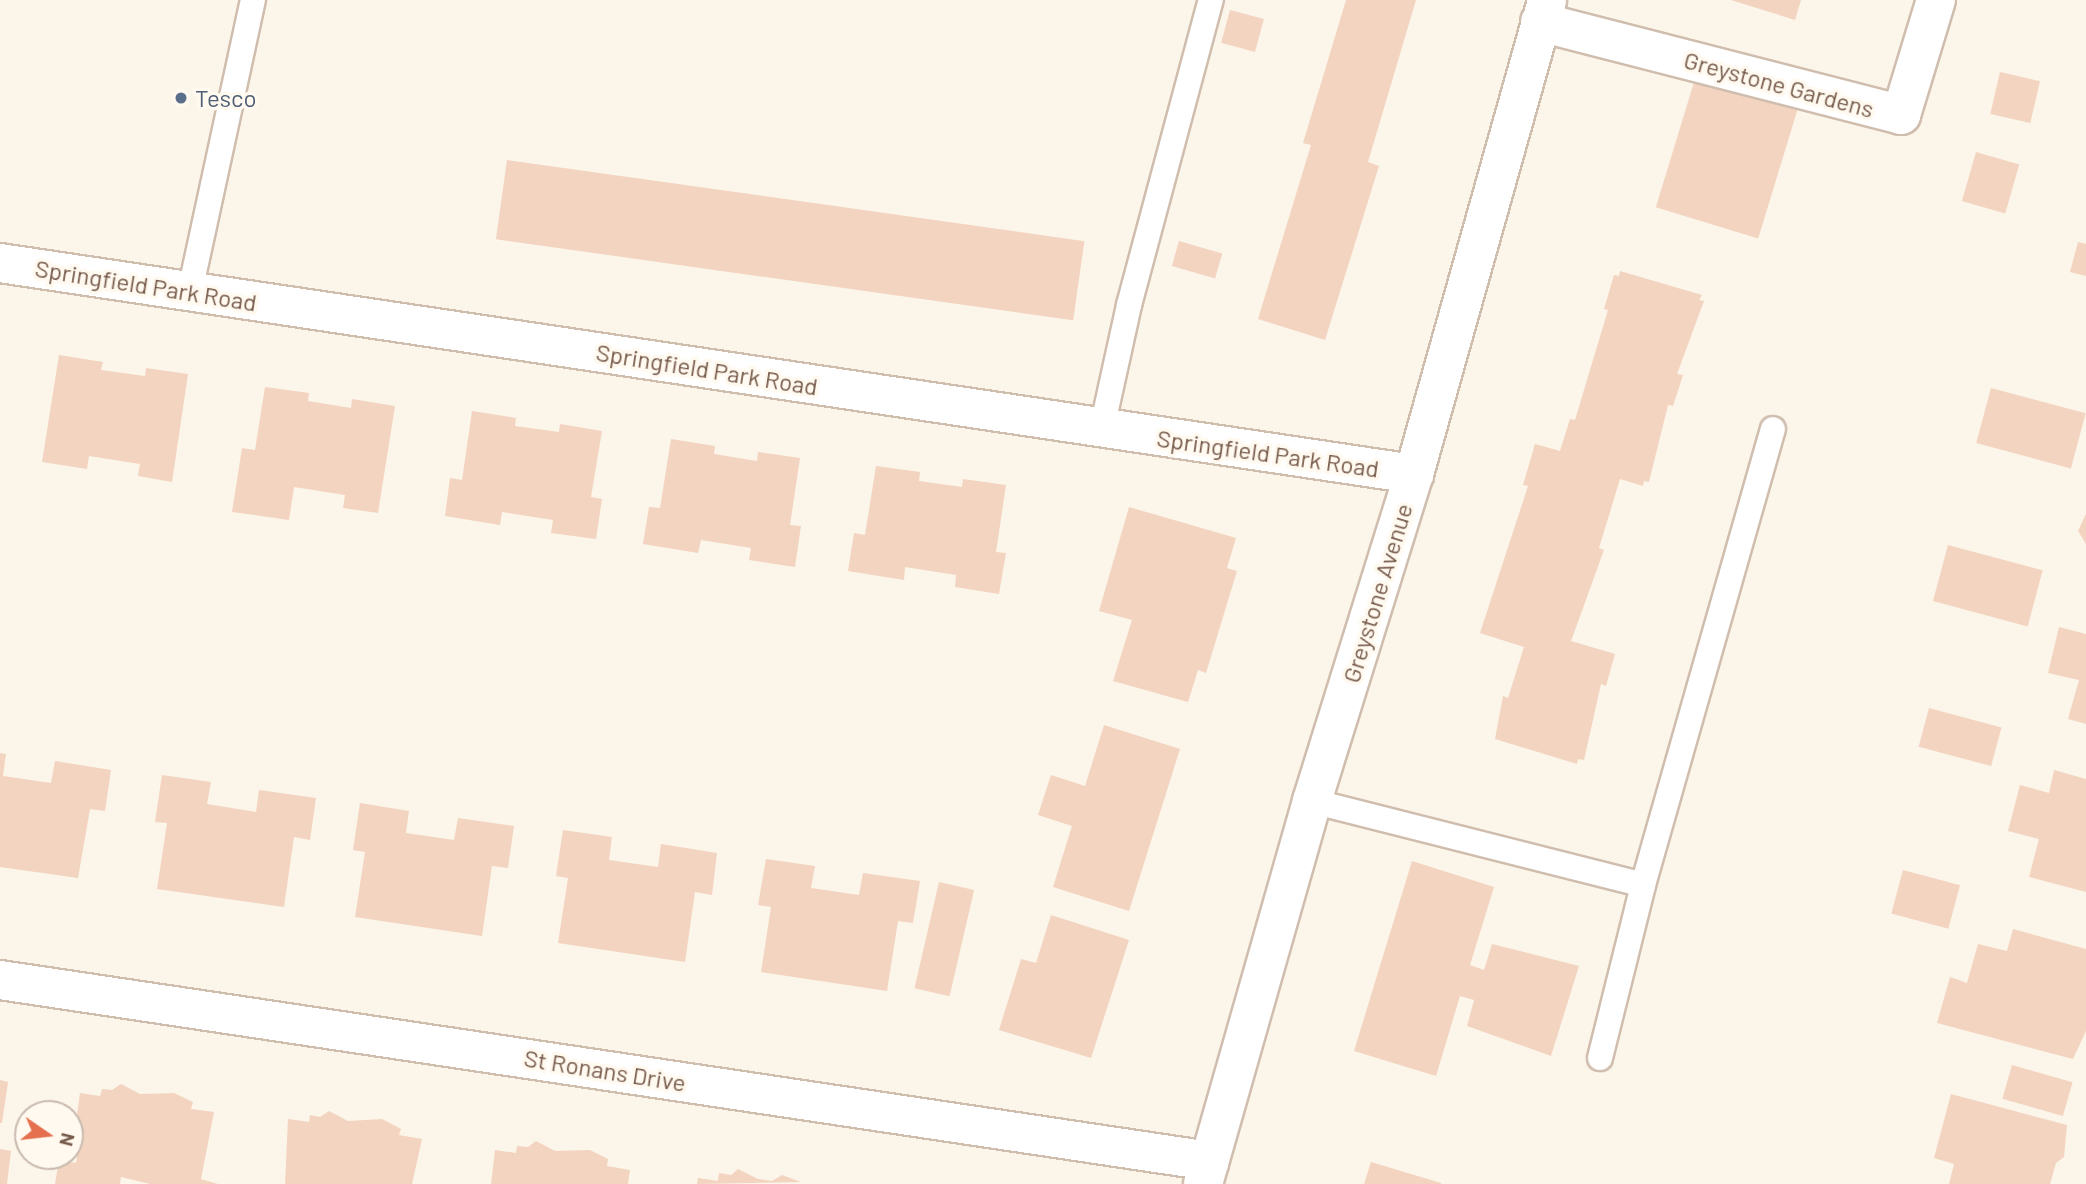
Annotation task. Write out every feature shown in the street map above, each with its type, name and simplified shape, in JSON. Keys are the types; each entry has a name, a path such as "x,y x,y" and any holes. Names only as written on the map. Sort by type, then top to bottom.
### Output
{"street":[{"name":"Greystone Gardens","path":"1544,11 1901,115 1936,0"},
{"name":"Greystone Avenue","path":"1207,1172 1312,801 1415,474 1544,11"},
{"name":"Springfield Park Road","path":"0,263 1415,474"},
{"name":"St Ronans Drive","path":"0,980 1207,1172"}],"lane":[{"path":"190,292 253,0"},
{"path":"1102,428 1129,305 1211,0"},
{"path":"1600,1058 1643,885 1773,429"},
{"path":"1312,801 1643,885"}],"building":[{"path":"1346,0 1416,0 1368,162 1379,166 1325,340 1258,319 1311,145 1303,143"},
{"path":"1731,0 1801,0 1795,20"},
{"path":"1230,10 1264,19 1255,52 1221,43"},
{"path":"2000,72 2040,81 2030,123 1990,114"},
{"path":"1695,79 1797,110 1758,238 1656,207"},
{"path":"1976,152 2019,164 2005,213 1962,201"},
{"path":"507,160 1084,241 1073,320 496,239"},
{"path":"1179,241 1222,253 1215,278 1172,266"},
{"path":"2078,242 2086,244 2086,276 2070,272"},
{"path":"1620,271 1702,295 1699,300 1704,301 1677,374 1683,375 1673,406 1668,405 1649,482 1644,481 1643,486 1620,479 1599,548 1604,550 1571,641 1615,654 1606,686 1601,684 1584,760 1578,759 1577,764 1495,739 1503,696 1508,698 1524,647 1480,633 1528,486 1523,485 1535,444 1560,451 1570,419 1575,420 1608,310 1604,309 1614,275 1619,276"},
{"path":"59,355 103,362 101,370 145,376 146,368 188,374 172,482 138,476 140,464 89,456 87,469 42,462"},
{"path":"265,387 309,393 308,401 351,408 352,399 395,406 378,513 343,508 345,495 294,487 289,520 232,512 242,448 255,450"},
{"path":"1991,388 2086,413 2071,468 1976,443"},
{"path":"472,411 516,418 515,426 559,432 560,424 602,431 591,497 602,499 596,539 551,533 553,520 502,512 500,525 445,516 450,478 462,480"},
{"path":"671,439 715,446 714,454 757,461 758,452 800,458 790,525 801,526 795,567 749,560 751,548 701,540 698,553 643,544 649,507 660,508"},
{"path":"876,466 920,472 919,481 962,487 963,479 1006,485 996,552 1006,553 999,594 955,587 956,575 905,567 904,580 848,571 854,533 865,535"},
{"path":"1129,507 1236,538 1227,568 1237,571 1206,673 1198,670 1188,702 1113,681 1132,620 1099,611"},
{"path":"2086,514 2086,544 2078,531"},
{"path":"1948,545 2043,570 2028,626 1933,601"},
{"path":"2059,627 2086,634 2086,724 2068,719 2079,680 2048,673"},
{"path":"1929,708 2001,727 1991,766 1919,747"},
{"path":"1104,725 1180,749 1129,911 1053,887 1072,826 1038,815 1051,775 1085,786"},
{"path":"0,753 6,754 3,776 51,783 55,761 111,770 105,811 90,809 78,878 0,867"},
{"path":"2054,770 2086,779 2086,892 2029,877 2039,839 2008,831 2020,785 2049,793"},
{"path":"162,775 211,782 207,804 256,812 259,790 316,798 310,840 294,837 284,907 157,889 167,823 155,822"},
{"path":"360,803 409,811 406,833 454,840 458,818 514,826 508,868 492,866 482,936 355,917 365,852 353,850"},
{"path":"563,830 612,837 609,860 658,867 661,844 717,853 712,895 695,892 685,962 558,943 568,878 556,876"},
{"path":"766,859 815,866 811,888 859,895 863,873 920,881 913,923 898,921 887,991 761,972 771,907 758,905"},
{"path":"1412,861 1494,887 1470,965 1484,970 1492,944 1579,966 1551,1056 1467,1026 1474,1000 1460,996 1436,1076 1354,1051"},
{"path":"1903,870 1960,885 1948,929 1891,913"},
{"path":"939,882 974,890 950,996 914,988"},
{"path":"1051,915 1129,940 1091,1058 999,1030 1021,959 1036,963"},
{"path":"2013,929 2086,949 2086,1031 2073,1059 1937,1023 1950,977 1967,983 1978,944 2007,951"},
{"path":"2012,1065 2073,1082 2063,1116 2002,1099"},
{"path":"0,1080 8,1082 2,1123 0,1123"},
{"path":"121,1084 140,1094 174,1093 193,1102 191,1109 214,1112 201,1179 218,1184 150,1184 121,1177 120,1184 55,1184 57,1170 84,1170 84,1100 79,1100 80,1093 100,1096 102,1089 112,1090"},
{"path":"1951,1094 2067,1125 2064,1157 2056,1163 2050,1184 1949,1184 1954,1164 1934,1158"},
{"path":"329,1111 348,1121 382,1119 401,1129 399,1135 422,1139 412,1184 285,1184 288,1119 309,1122 310,1115 320,1117"},
{"path":"536,1141 555,1151 590,1150 608,1159 607,1166 630,1170 628,1184 491,1184 495,1150 516,1153 517,1146 528,1147"},
{"path":"0,1149 11,1151 7,1184 0,1184"},
{"path":"1371,1162 1441,1183 1441,1184 1364,1184"},
{"path":"738,1169 758,1179 772,1181 782,1175 801,1182 697,1184 698,1178 718,1181 719,1173 731,1175"}],"place":[{"name":"Tesco","path":"181,98"}]}
